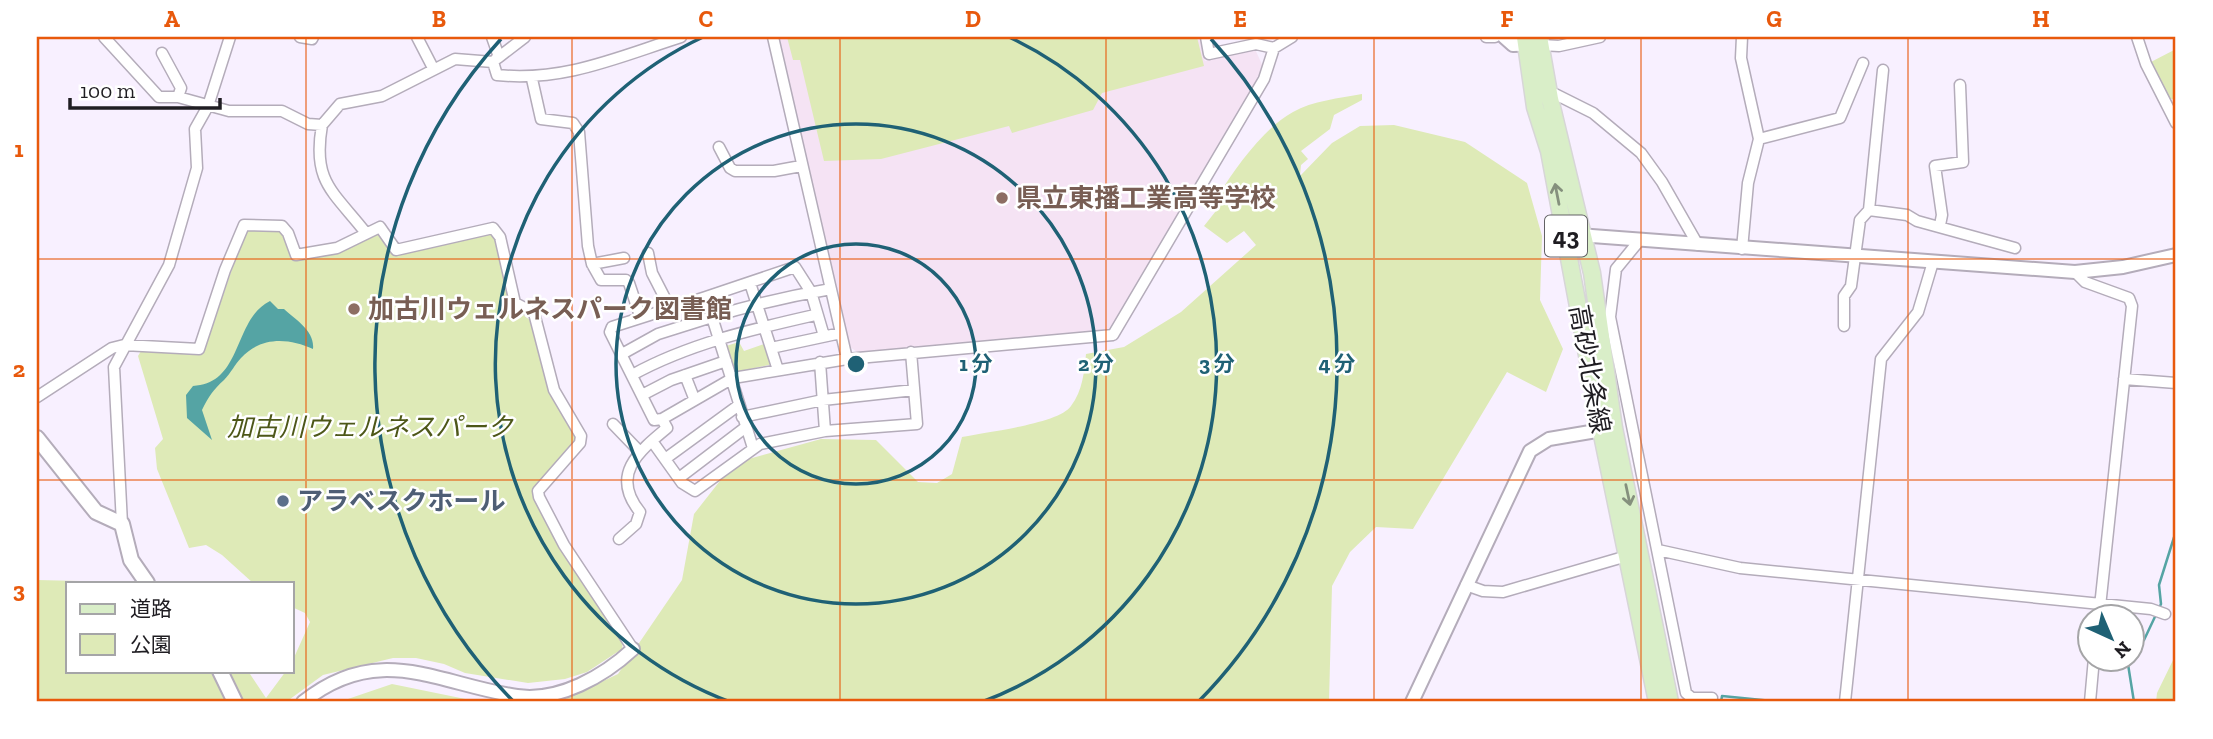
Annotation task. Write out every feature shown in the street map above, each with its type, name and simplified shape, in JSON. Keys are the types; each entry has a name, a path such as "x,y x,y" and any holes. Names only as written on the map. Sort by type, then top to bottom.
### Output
{"main road":[{"name":"高砂北条線","path":"1533,41 1549,91 1584,236 1602,327 1608,429 1627,556 1657,702"},
{"name":"高砂北条線","path":"1533,41 1535,107 1549,151 1565,234 1670,702"},
{"path":"37,438 96,512 122,524 131,560 146,582"},
{"path":"220,672 235,702"}],"street":[{"path":"104,37 159,97 178,97 229,111 282,111 308,124 321,125"},
{"path":"122,524 114,367 169,265 197,168 195,129 208,106 230,37"},
{"path":"300,37 313,37"},
{"path":"417,37 433,68"},
{"path":"492,37 497,75 532,79 568,72 681,37"},
{"path":"366,233 320,175 317,152 321,125 341,104 382,96 433,68 454,60 496,60 525,37"},
{"path":"773,37 847,359"},
{"path":"1206,37 1209,54 1256,44 1274,48"},
{"path":"824,336 811,292 795,267 640,316 612,327 611,332 654,420 662,419 694,398 733,378 820,362 1113,335 1264,79 1274,48 1292,37"},
{"path":"1486,37 1495,37"},
{"path":"1504,37 1513,45 1533,41 1559,46 1600,37"},
{"path":"1742,37 1741,58 1759,139 1748,183 1742,249"},
{"path":"2137,37 2146,64 2176,123"},
{"path":"162,53 181,88 178,97"},
{"path":"1759,139 1840,118 1863,63"},
{"path":"1844,326 1844,296 1851,286 1860,220 1869,210 1883,70"},
{"path":"532,79 541,119 573,123 579,132 588,246 592,264 601,280 629,282 640,316"},
{"path":"1940,225 1942,215 1935,166 1963,162 1960,85"},
{"path":"1549,91 1594,113 1641,153 1698,245"},
{"path":"719,147 730,168 735,171 774,171 801,166"},
{"path":"1869,210 1908,215 1917,221 1940,225 1950,231 2015,248"},
{"path":"37,397 112,348 124,345 199,349 225,270 244,225 282,226 296,255 337,248 380,228 396,250 494,228 499,237 514,303 534,313 554,390 581,436 580,443 538,491 538,497 564,545 633,649 615,666 561,691 520,696 420,671 401,669 344,679 326,685 303,702"},
{"path":"1565,234 2075,272 2123,267 2176,255"},
{"path":"1639,241 1616,269 1610,317 1686,693 1692,698 1712,698"},
{"path":"648,253 652,273 670,308"},
{"path":"592,264 624,258"},
{"path":"1845,702 1881,359 1918,312 1933,262"},
{"path":"2075,272 2085,282 2129,298 2132,306 2100,602"},
{"path":"750,283 778,370"},
{"path":"622,354 658,334 757,303 831,289"},
{"path":"706,297 753,448"},
{"path":"632,375 666,356 816,315"},
{"path":"771,348 841,333"},
{"path":"652,441 678,478 695,491 753,448 825,431 917,424 911,352"},
{"path":"642,396 685,375 726,360"},
{"path":"820,362 825,431"},
{"path":"685,375 694,398"},
{"path":"2124,379 2176,383"},
{"path":"678,478 744,422 823,400 914,390"},
{"path":"665,459 739,405"},
{"path":"619,539 636,524 640,512 629,498 628,469 640,452 667,428 662,419"},
{"path":"613,424 640,452"},
{"path":"1412,702 1530,451 1549,439 1608,429"},
{"path":"1658,550 1740,568 2076,602"},
{"path":"1466,585 1482,591 1503,592 1627,556"},
{"path":"2146,609 2163,612"},
{"path":"2090,702 2093,672"}],"shaded area":[{"name":"県立東播工業高等学校","path":"779,37 1200,37 1205,61 1255,49 1264,69 1113,326 1106,332 857,352 850,347"},
{"path":"270,301 304,326 311,337 313,349 276,341 257,346 239,360 214,390 202,410 212,440 187,418 186,395 193,386 209,383 221,374 230,363 249,322 258,310"}],"green space":[{"path":"787,37 1197,37 1204,66 1102,93 1093,110 1012,133 1009,126 881,159 824,161 800,60 793,60"},
{"path":"2176,49 2176,100 2167,98 2149,63"},
{"path":"1362,94 1362,100 1334,115 1330,129 1301,151 1308,159 1301,165 1300,176 1332,143 1360,126 1394,125 1465,142 1527,183 1542,236 1540,300 1563,349 1546,392 1507,372 1413,529 1376,527 1350,552 1332,586 1329,702 559,702 618,674 682,580 694,514 734,463 821,439 876,440 918,482 937,483 952,474 962,437 1037,422 1064,412 1078,394 1086,354 1124,347 1181,312 1256,245 1244,231 1227,243 1204,226 1223,202 1220,193 1262,137 1282,119 1301,108 1326,100"},
{"name":"加古川ウェルネスパーク","path":"249,229 280,231 285,236 291,260 341,251 377,232 384,233 396,253 491,232 496,237 511,306 534,323 549,389 577,437 532,494 565,555 623,642 622,649 587,672 565,679 528,683 465,673 444,664 416,658 393,658 323,675 286,702 37,702 37,580 125,582 66,582 66,672 249,672 266,698 285,672 294,672 294,658 310,622 305,613 294,608 294,582 252,582 222,555 206,545 189,548 157,469 155,448 163,439 138,356 141,351 203,354 244,234"},
{"path":"739,342 744,351 764,344 773,364 736,372 726,346"},
{"path":"2176,654 2176,702 2156,702 2157,693"},
{"path":"392,684 480,702 339,702"}],"waterway":[{"path":"2146,636 2161,604 2159,585 2176,531"},
{"path":"2129,672 2134,702"},
{"path":"1721,702 1722,696 1782,702"}],"place":[{"name":"県立東播工業高等学校","path":"1002,198"},
{"name":"加古川ウェルネスパーク図書館","path":"354,309"},
{"name":"アラベスクホール","path":"283,501"}]}
